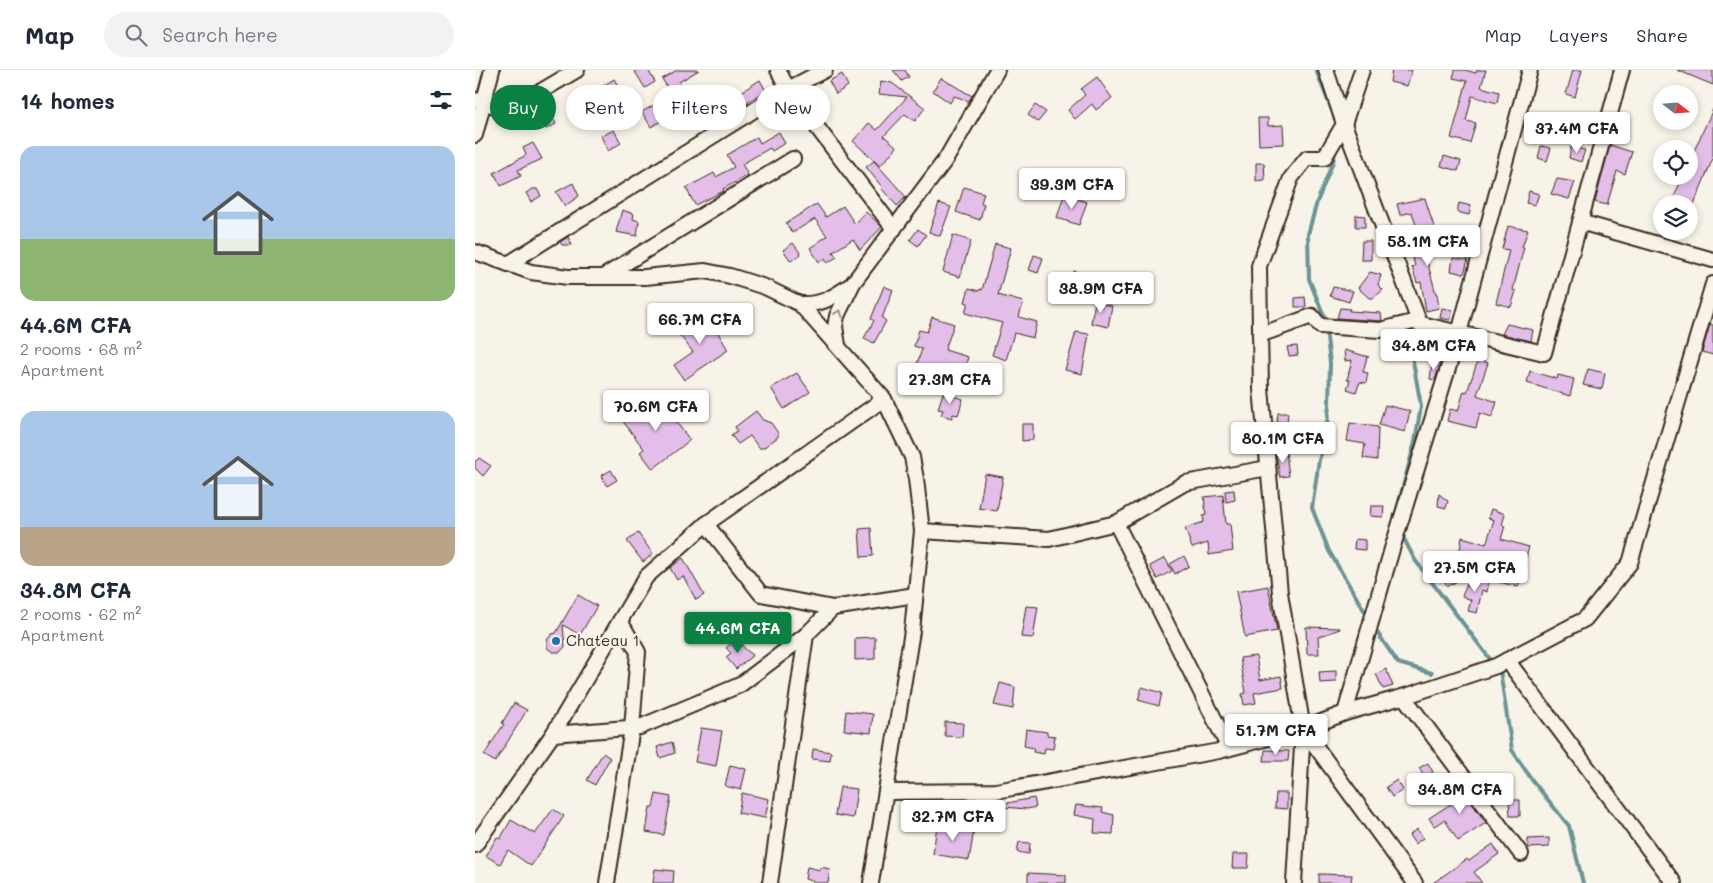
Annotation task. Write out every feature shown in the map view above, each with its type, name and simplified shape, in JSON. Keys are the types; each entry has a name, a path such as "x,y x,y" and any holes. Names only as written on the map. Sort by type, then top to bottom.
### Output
{"street":[{"path":"475,135 479,101 492,70"},
{"path":"479,101 509,110 577,70"},
{"path":"778,70 786,85"},
{"path":"796,85 825,70"},
{"path":"838,345 835,327 837,316 853,283 946,159 997,70"},
{"path":"1326,70 1344,124 1420,324"},
{"path":"1294,883 1303,729 1280,593 1268,468 1261,389 1259,266 1291,178 1307,158 1323,158 1344,124 1361,70"},
{"path":"1345,713 1392,549 1459,333 1530,70"},
{"path":"1260,336 1313,316 1321,326 1325,327 1380,330 1413,322 1544,353 1622,70"},
{"path":"508,264 756,109"},
{"path":"819,130 894,229"},
{"path":"603,277 793,160"},
{"path":"1580,222 1713,260"},
{"path":"475,252 531,272 568,277 645,277 705,272 730,276 758,285 800,304 812,305 823,303 853,283"},
{"path":"886,792 996,791 1229,748 1303,729 1345,713 1404,697 1496,666 1585,619 1630,563 1713,284"},
{"path":"800,304 884,399 912,457 916,479 922,531 912,631 871,883"},
{"path":"475,844 553,734 646,577 705,524 884,399"},
{"path":"922,531 1049,539 1116,524 1185,483 1268,468"},
{"path":"705,524 761,594 833,608 915,595"},
{"path":"1116,524 1229,748"},
{"path":"553,734 640,727 740,685 806,635 833,608"},
{"path":"607,883 632,728 638,652 620,622"},
{"path":"770,883 806,635"},
{"path":"1507,660 1674,883"},
{"path":"1404,697 1521,854"},
{"path":"1303,729 1415,883"}],"building":[{"path":"634,70 648,70 655,82 645,88"},
{"path":"677,70 699,70 679,82 678,85 666,85 662,79"},
{"path":"893,70 905,70 909,77 902,81"},
{"path":"1392,70 1412,70 1407,86 1390,82"},
{"path":"1455,70 1476,73 1477,70 1486,70 1481,87 1499,92 1497,103 1472,96 1466,121 1476,123 1470,143 1451,138 1467,81 1453,78"},
{"path":"1573,70 1582,70 1575,97 1566,94"},
{"path":"1677,70 1713,70 1713,85"},
{"path":"842,74 848,86 836,94 829,81"},
{"path":"1097,77 1112,98 1096,110 1092,104 1075,119 1068,110 1085,95 1081,89"},
{"path":"941,78 972,96 969,101 954,96 950,103 933,91"},
{"path":"614,79 618,85 605,85"},
{"path":"760,80 763,85 756,85 756,97 746,103 746,89"},
{"path":"881,81 892,83 925,108 915,121 905,114 884,136 897,147 880,166 853,141 869,123 877,130 907,97 879,94"},
{"path":"1035,105 1046,112 1038,122 1028,115"},
{"path":"653,106 653,126 651,127 643,111"},
{"path":"1713,109 1713,158 1698,195 1675,195 1679,185 1698,185 1698,142"},
{"path":"1561,116 1570,119 1566,134 1556,132"},
{"path":"1258,118 1268,118 1268,126 1283,125 1284,144 1259,145"},
{"path":"614,130 621,143 608,151 601,136"},
{"path":"779,132 785,143 772,151 770,148 742,164 748,175 723,189 724,191 695,205 686,188 714,173 716,177 734,167 727,155 757,137 760,143"},
{"path":"533,143 542,159 518,170 521,176 501,186 494,173 526,155 523,148"},
{"path":"1610,145 1632,152 1625,174 1617,171 1607,205 1595,202"},
{"path":"1541,146 1551,148 1547,161 1538,158"},
{"path":"1571,147 1585,150 1581,162 1569,158"},
{"path":"1444,156 1461,161 1458,171 1441,166"},
{"path":"874,161 906,197 897,206 866,167"},
{"path":"1256,163 1264,163 1265,180 1256,181"},
{"path":"1557,179 1575,182 1569,199 1551,194"},
{"path":"573,183 579,196 565,206 556,192"},
{"path":"964,187 984,193 981,203 984,204 980,220 956,212"},
{"path":"537,189 541,196 531,202 526,193"},
{"path":"1529,191 1539,194 1535,205 1526,203"},
{"path":"1064,195 1087,202 1079,225 1057,218"},
{"path":"1425,198 1434,227 1418,232 1412,212 1400,215 1397,204"},
{"path":"939,203 951,207 940,236 929,232"},
{"path":"1459,203 1471,206 1469,215 1457,212"},
{"path":"817,204 826,217 843,206 855,224 866,212 882,227 860,250 853,239 833,252 837,257 827,263 825,259 819,262 810,248 827,236 815,219 792,233 786,223"},
{"path":"622,210 634,214 633,219 639,221 637,236 616,232"},
{"path":"1356,215 1365,216 1365,227 1356,227"},
{"path":"1508,226 1528,230 1522,247 1524,247 1513,290 1516,291 1511,307 1496,303 1509,250 1502,249"},
{"path":"918,229 926,235 918,246 910,240"},
{"path":"953,235 971,241 960,277 943,272"},
{"path":"1419,235 1454,244 1450,255 1438,252 1426,257 1437,294 1439,308 1426,311 1421,282 1417,283 1412,267 1415,266 1409,245 1420,242"},
{"path":"568,237 572,245 562,245 560,242"},
{"path":"1362,241 1371,241 1371,260 1361,260"},
{"path":"793,243 801,254 791,261 783,250"},
{"path":"995,244 1011,248 998,295 1023,302 1019,317 1037,322 1033,338 1014,333 1006,360 992,355 1002,323 965,313 968,303 965,302 969,288 982,290"},
{"path":"1034,255 1043,258 1038,273 1029,270"},
{"path":"1453,258 1468,260 1464,274 1451,271"},
{"path":"1074,271 1083,274 1080,282 1071,280"},
{"path":"1370,272 1381,275 1378,285 1383,290 1373,298 1369,298 1358,288"},
{"path":"884,286 893,290 882,318 886,321 874,343 864,338 874,321 871,319"},
{"path":"1333,287 1353,291 1349,302 1330,296"},
{"path":"1305,297 1306,307 1295,307 1295,298"},
{"path":"1095,302 1112,306 1108,327 1091,323"},
{"path":"1340,308 1350,309 1349,311 1381,313 1382,321 1337,318"},
{"path":"1442,308 1453,310 1450,320 1440,318"},
{"path":"702,312 713,324 728,350 684,380 674,365 693,352 677,332"},
{"path":"932,317 954,324 945,350 968,357 962,377 917,364 922,349 914,346 919,330 927,332"},
{"path":"1507,324 1533,330 1531,341 1502,334"},
{"path":"1710,324 1713,325 1713,355 1702,352"},
{"path":"1076,332 1089,334 1082,374 1065,370"},
{"path":"1297,346 1298,355 1289,356 1287,347"},
{"path":"1344,350 1369,357 1367,357 1363,372 1368,373 1366,383 1360,382 1356,392 1347,389 1350,380 1347,380 1352,360 1345,361"},
{"path":"1478,360 1488,363 1477,395 1497,402 1492,417 1480,413 1476,428 1447,421 1450,409 1458,411 1464,391 1467,392"},
{"path":"1432,363 1440,364 1435,380 1430,379"},
{"path":"1588,369 1605,373 1602,389 1583,385"},
{"path":"1530,371 1557,379 1558,375 1574,379 1570,396 1527,383"},
{"path":"797,373 810,392 784,409 771,388"},
{"path":"943,393 963,399 958,415 953,414 952,418 941,415 943,410 938,409"},
{"path":"655,395 690,440 653,469 640,452 644,449 622,420"},
{"path":"1385,405 1410,411 1405,432 1379,425"},
{"path":"756,411 763,420 771,423 778,433 778,437 763,448 759,448 750,436 738,444 731,435 737,431 735,427"},
{"path":"1278,413 1288,413 1287,423 1277,422"},
{"path":"1350,423 1378,427 1377,460 1363,458 1365,444 1347,441"},
{"path":"1022,424 1033,424 1033,440 1022,441"},
{"path":"1286,452 1289,476 1280,477 1276,453"},
{"path":"479,458 491,466 483,476 475,468 475,462"},
{"path":"611,470 617,480 607,486 601,476"},
{"path":"985,474 1003,477 997,511 979,508"},
{"path":"1234,490 1235,500 1226,502 1225,491"},
{"path":"1439,494 1448,501 1446,508 1438,506"},
{"path":"1223,495 1226,524 1230,524 1233,551 1209,555 1208,543 1192,548 1185,528 1204,522 1203,516 1206,515 1204,497"},
{"path":"1371,506 1384,506 1383,517 1370,516"},
{"path":"1491,509 1505,514 1502,525 1505,526 1501,539 1529,547 1518,587 1484,578 1489,561 1459,556 1462,537 1486,544 1494,520 1488,518"},
{"path":"871,528 873,556 861,557 859,529"},
{"path":"638,533 653,554 643,562 627,541"},
{"path":"1355,539 1365,540 1365,550 1354,549"},
{"path":"1184,556 1189,566 1175,574 1170,564"},
{"path":"683,558 704,595 696,600 683,576 677,580 670,568"},
{"path":"1165,558 1172,571 1157,579 1150,566"},
{"path":"1450,570 1456,582 1447,586 1441,574"},
{"path":"1478,578 1489,581 1487,592 1482,590 1477,613 1468,611 1471,600 1462,596 1469,580"},
{"path":"1268,586 1277,631 1245,637 1236,592"},
{"path":"578,595 597,606 580,635 563,625 565,647 560,652 553,652 547,648 547,640 552,634 556,633"},
{"path":"1026,606 1038,607 1033,638 1021,637"},
{"path":"1306,627 1340,629 1318,637 1319,654 1307,654"},
{"path":"875,637 875,659 855,660 855,638"},
{"path":"737,639 753,655 736,669 726,657 731,653 726,648"},
{"path":"1256,656 1260,680 1281,676 1283,688 1254,693 1256,703 1244,705 1242,694 1246,693 1240,658"},
{"path":"1386,669 1393,686 1383,689 1376,674"},
{"path":"1336,671 1336,682 1320,683 1319,672"},
{"path":"1000,683 1015,687 1013,709 994,705"},
{"path":"1142,687 1162,693 1159,706 1138,700"},
{"path":"514,703 527,710 495,762 484,755 504,724 502,723"},
{"path":"846,711 873,714 871,733 844,730"},
{"path":"945,722 963,723 962,737 945,736"},
{"path":"701,728 722,731 716,766 695,762"},
{"path":"1026,729 1047,732 1047,735 1055,736 1053,749 1045,748 1044,754 1033,752 1034,748 1024,746"},
{"path":"672,742 675,753 660,758 657,747"},
{"path":"813,749 831,752 830,761 812,759"},
{"path":"1265,750 1289,751 1288,761 1264,761"},
{"path":"603,753 610,758 595,785 587,780"},
{"path":"1428,763 1433,772 1425,778 1419,768"},
{"path":"730,765 746,769 741,790 725,786"},
{"path":"1397,780 1403,790 1392,797 1386,787"},
{"path":"1428,782 1443,785 1442,795 1427,793"},
{"path":"1459,785 1486,823 1458,841 1445,820 1434,826 1429,818 1460,798 1444,796"},
{"path":"840,787 857,789 853,818 835,815"},
{"path":"742,793 769,799 765,818 738,813"},
{"path":"1276,793 1287,793 1287,809 1275,808"},
{"path":"656,794 671,797 664,835 646,832 650,807 653,807"},
{"path":"1034,798 1036,807 1027,809 1003,807 1002,804"},
{"path":"1509,800 1520,800 1520,816 1510,816"},
{"path":"1076,805 1103,808 1102,812 1114,815 1113,834 1094,833 1095,819 1074,815"},
{"path":"553,809 564,816 531,866 508,850 500,864 486,856 497,837 500,839 511,820 535,834"},
{"path":"937,825 974,830 969,860 933,854"},
{"path":"1417,829 1423,838 1415,844 1409,835"},
{"path":"1549,838 1549,847 1528,848 1528,839"},
{"path":"1019,842 1030,843 1029,854 1017,852"},
{"path":"1493,844 1499,854 1474,872 1482,883 1433,883 1467,859 1469,861"},
{"path":"1233,854 1249,854 1248,868 1232,868"},
{"path":"807,867 820,870 820,867 830,869 828,883 818,883 805,879"},
{"path":"655,869 674,871 673,883 653,883"},
{"path":"1028,873 1066,875 1066,883 1028,883"},
{"path":"1319,874 1352,875 1351,883 1319,883"}],"waterway":[{"path":"1316,70 1334,116"},
{"path":"1325,323 1309,279 1308,234 1336,148"},
{"path":"1395,522 1415,442 1421,406 1408,326"},
{"path":"1326,330 1330,363 1329,405 1325,441 1319,460 1312,508 1329,551 1368,617"},
{"path":"1402,535 1415,560 1493,663"},
{"path":"1374,628 1398,663 1432,673"},
{"path":"1498,668 1500,670 1512,750 1532,780 1569,826 1583,883"}],"place":[{"name":"Chateau 1","path":"556,641"}]}
